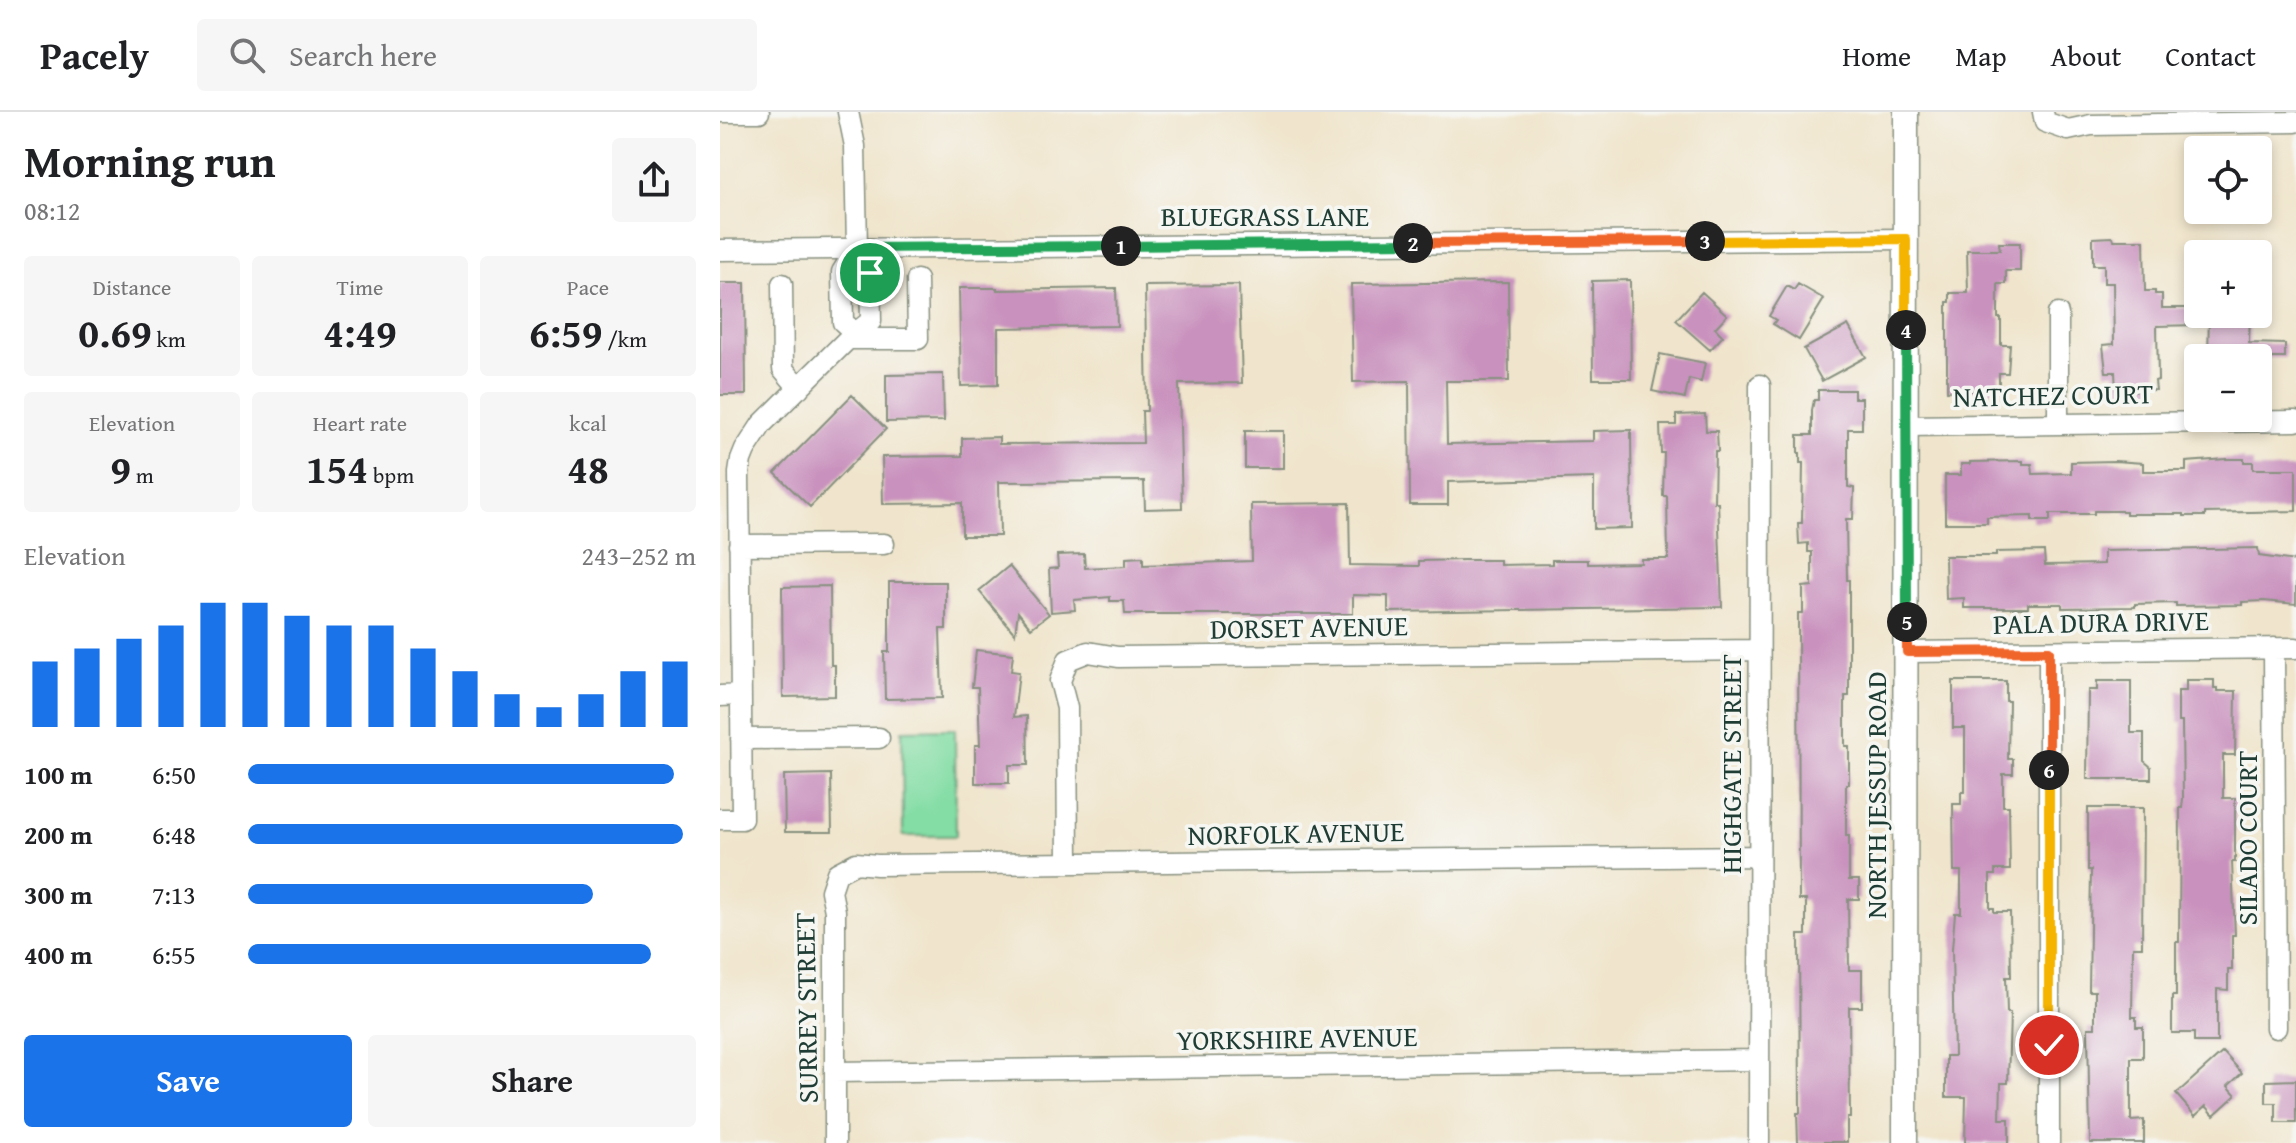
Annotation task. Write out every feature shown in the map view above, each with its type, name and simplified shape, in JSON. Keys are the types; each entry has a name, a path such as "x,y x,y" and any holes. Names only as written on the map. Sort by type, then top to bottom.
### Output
{"street":[{"path":"720,112 759,112"},
{"path":"720,819 742,819 739,545 730,511 741,460 762,424 871,321 870,273 857,248 855,146 848,112"},
{"name":"NORTH JESSUP ROAD","path":"1905,1143 1906,112"},
{"path":"2044,117 2068,130 2091,125 2296,122"},
{"name":"BLUEGRASS LANE","path":"720,250 1906,239"},
{"path":"852,336 843,322 842,272 857,248"},
{"path":"852,336 918,339 917,280"},
{"path":"782,284 783,369 799,388"},
{"path":"2058,314 2058,422"},
{"name":"HIGHGATE STREET","path":"1759,1143 1760,385"},
{"name":"NATCHEZ COURT","path":"1906,426 2296,421"},
{"path":"739,545 884,544"},
{"name":"SILADO COURT","path":"2274,648 2276,1028"},
{"name":"PALA DURA DRIVE","path":"1907,652 2296,648"},
{"name":"DORSET AVENUE","path":"1068,863 1067,708 1060,681 1068,660 1088,652 1118,657 1758,650"},
{"path":"2049,651 2049,1143"},
{"path":"720,696 741,695"},
{"path":"741,739 879,738"},
{"name":"NORFOLK AVENUE","path":"837,873 856,863 1758,856"},
{"name":"SURREY STREET","path":"835,1143 835,911 831,891 837,873"},
{"name":"YORKSHIRE AVENUE","path":"835,1072 1759,1060"}],"green space":[{"path":"955,729 956,836 903,836 902,730"}],"building":[{"path":"2093,238 2144,240 2145,291 2162,294 2162,308 2184,308 2184,325 2157,326 2156,390 2116,391 2115,372 2106,372 2103,345 2114,344 2113,283 2104,283 2104,265 2093,265"},
{"path":"1999,243 2020,243 2020,271 2006,271 2006,284 1998,284 2001,345 2010,345 2008,373 1999,373 1999,390 1947,391 1947,302 1950,302 1950,293 1968,293 1967,250 2000,250"},
{"path":"1630,280 1631,379 1593,379 1592,281"},
{"path":"1508,282 1509,381 1446,381 1447,444 1593,441 1593,431 1631,430 1632,528 1594,529 1594,478 1448,482 1448,505 1410,505 1409,381 1353,382 1351,284"},
{"path":"720,283 745,283 746,395 720,395"},
{"path":"1798,284 1824,299 1799,340 1773,324 1776,320 1769,316 1787,286 1794,290"},
{"path":"1239,285 1242,383 1179,384 1182,508 1145,509 1144,481 999,482 1000,536 962,536 962,503 883,504 882,457 962,456 962,438 999,437 999,444 1143,443 1142,411 1147,411 1145,286"},
{"path":"959,288 1116,288 1117,326 998,328 998,385 961,386"},
{"path":"1702,292 1727,315 1715,328 1723,336 1710,350 1676,320"},
{"path":"1848,325 1866,357 1822,381 1804,349"},
{"path":"2209,328 2250,328 2249,343 2285,344 2285,358 2272,358 2272,344 2208,344"},
{"path":"1660,354 1705,363 1701,382 1689,379 1685,398 1652,391"},
{"path":"943,374 944,421 886,422 886,375"},
{"path":"1818,390 1854,390 1854,398 1862,398 1862,429 1848,429 1848,487 1854,488 1853,519 1846,519 1849,696 1845,696 1845,746 1849,746 1849,784 1846,784 1846,836 1849,836 1849,880 1859,880 1859,899 1848,899 1849,970 1862,970 1862,1007 1849,1007 1850,1118 1847,1118 1847,1142 1798,1142 1799,935 1806,935 1806,900 1799,900 1798,613 1803,613 1803,587 1812,586 1812,552 1808,552 1808,543 1799,544 1803,463 1800,463 1798,453 1798,435 1812,435 1812,410 1814,400 1818,400"},
{"path":"852,395 886,429 810,507 775,473"},
{"path":"1705,414 1706,431 1717,431 1714,502 1718,502 1722,607 1388,612 1388,596 1353,595 1353,614 1125,614 1124,601 1110,601 1110,597 1074,600 1075,610 1051,612 1049,569 1058,568 1057,555 1084,554 1085,568 1126,566 1126,558 1143,557 1143,565 1252,561 1251,504 1349,503 1350,565 1419,566 1419,561 1464,560 1500,560 1500,565 1552,564 1552,560 1588,560 1588,564 1641,563 1641,559 1668,559 1667,496 1663,496 1664,453 1661,453 1660,425 1676,425 1676,415"},
{"path":"1245,431 1284,431 1284,468 1245,468"},
{"path":"2226,459 2253,462 2253,469 2296,469 2296,511 2184,516 2094,511 2094,514 2050,514 2050,521 2032,521 2032,516 1987,517 1987,523 1945,523 1945,475 1961,475 1961,464 2023,461 2023,464 2032,464 2033,474 2071,473 2071,462 2143,463 2143,471 2186,471 2186,462"},
{"path":"2258,548 2259,556 2296,561 2296,604 2264,601 2242,602 2242,605 2176,606 2176,603 2062,608 2062,604 2028,604 2028,608 1964,608 1964,598 1946,599 1945,556 1996,556 1996,552 2044,551 2045,565 2104,564 2104,551"},
{"path":"1009,566 1049,614 1031,628 1018,612 1015,634 979,591"},
{"path":"889,582 946,582 946,629 940,629 942,698 885,699 884,652 889,652"},
{"path":"830,586 831,665 835,665 835,696 783,697 782,587"},
{"path":"976,650 1013,654 1011,671 1019,672 1014,717 1027,716 1028,765 1009,765 1009,783 975,783 975,745 980,745 978,687 972,687"},
{"path":"2186,680 2214,680 2214,688 2218,691 2236,691 2235,755 2223,755 2223,798 2235,798 2235,862 2232,862 2235,935 2232,935 2232,970 2228,970 2228,990 2217,989 2217,1042 2194,1042 2194,1033 2172,1033 2176,942 2179,942 2180,808 2183,799 2182,722 2178,722 2178,691 2186,691"},
{"path":"1953,681 2006,681 2006,701 2009,701 2008,759 2013,759 2013,774 2003,774 2003,806 2009,806 2010,870 1995,870 1995,875 1990,875 1990,908 1994,908 1994,912 2010,912 2011,977 2006,977 2007,1013 2010,1013 2008,1083 2001,1083 2000,1119 2009,1119 2009,1143 1965,1143 1966,1097 1946,1097 1946,1056 1954,1056 1952,949 1955,913 1961,913 1961,871 1954,871 1953,804 1961,804 1961,792 1965,792 1965,728 1953,728"},
{"path":"2097,681 2131,681 2131,733 2144,733 2144,761 2151,767 2151,779 2087,779 2088,690 2097,690"},
{"path":"831,774 832,832 785,832 784,775"},
{"path":"2088,808 2143,808 2142,947 2133,947 2132,1017 2136,1017 2136,1027 2143,1027 2143,1058 2131,1058 2131,1121 2144,1120 2144,1143 2090,1143 2088,1028 2095,1028 2095,991 2089,991 2091,870 2088,870"},
{"path":"2223,1052 2242,1073 2228,1086 2236,1095 2214,1115 2206,1106 2195,1116 2176,1094"},
{"path":"2296,1080 2296,1123 2276,1123 2276,1103 2266,1103 2266,1081"}],"route":[{"path":"870,273 857,248 1906,239 1907,652 2049,651 2049,1045"}]}
